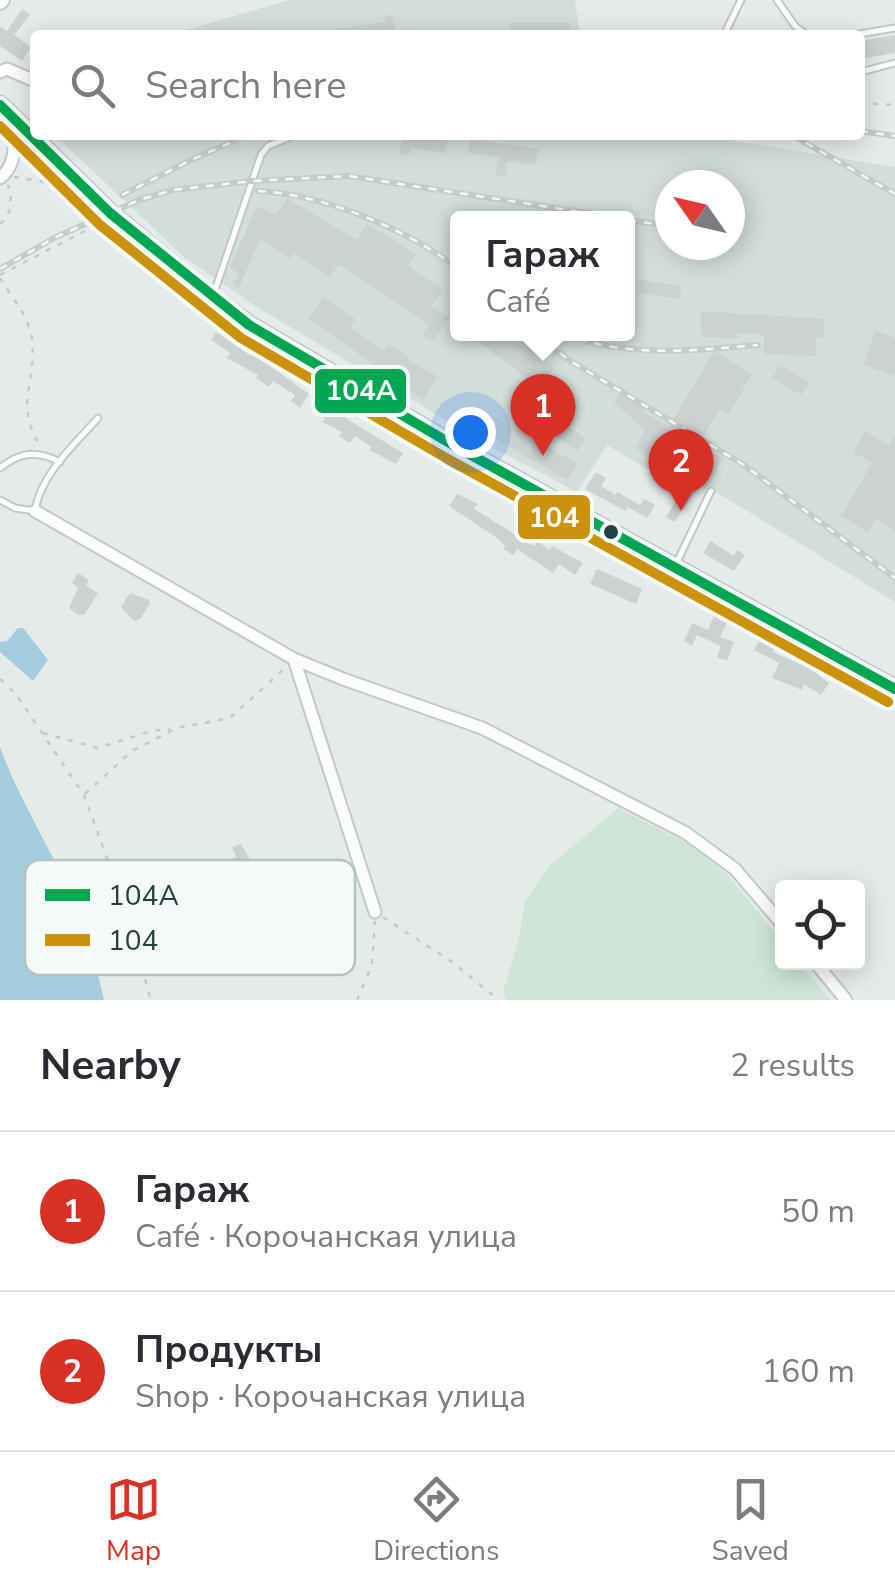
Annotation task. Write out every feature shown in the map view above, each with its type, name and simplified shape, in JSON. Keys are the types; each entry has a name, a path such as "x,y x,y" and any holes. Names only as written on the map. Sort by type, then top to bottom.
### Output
{"main road":[{"path":"0,89 30,119"},
{"path":"0,106 30,135"},
{"path":"35,140 110,213 211,297 250,324 453,445 895,681"},
{"path":"50,140 111,201 253,317 895,689"}],"street":[{"path":"0,72 7,69 30,79"},
{"path":"2,177 16,150 15,120"},
{"path":"35,511 294,659 342,680 482,728 622,798 716,853 775,916"},
{"path":"294,659 375,912"},
{"path":"822,970 846,1000"}],"lane":[{"path":"726,30 741,0"},
{"path":"776,0 800,30"},
{"path":"865,33 895,28"},
{"path":"865,71 895,63"},
{"path":"216,290 261,154 283,140"},
{"path":"0,500 15,508 35,511 37,496 60,462 98,418"},
{"path":"0,468 18,456 34,452 60,462"},
{"path":"676,563 711,491"}],"path":[{"path":"865,103 895,106"},
{"path":"0,224 11,206 2,177 72,185"},
{"path":"48,456 30,429 25,404 33,364 32,336 0,276 108,219"},
{"path":"41,732 98,748 151,731 230,718 294,659"},
{"path":"0,680 15,693 84,795 107,860"},
{"path":"84,795 132,751 177,728"},
{"path":"375,912 498,998"},
{"path":"357,1000 372,965 375,912"},
{"path":"144,975 151,1000"}],"shaded area":[{"path":"289,0 575,0 579,30 186,30"},
{"path":"60,140 728,140 895,167 895,602 690,476 681,490 607,445 577,492 477,439 255,306 185,258"}],"green space":[{"path":"618,808 689,844 726,873 775,933 775,970 804,970 831,1000 506,1000 503,991 518,943 525,901 549,866"}],"water":[{"path":"18,628 23,628 48,660 33,681 0,652 0,642 7,641"},
{"path":"0,747 54,860 25,860 25,975 98,975 104,1000 0,1000"}],"building":[{"path":"22,9 30,15 14,35 30,46 22,61 0,46 0,26 7,31"},
{"path":"392,15 396,30 326,30 386,22 385,16"},
{"path":"510,22 570,22 571,30 510,30"},
{"path":"895,35 895,53 865,58 865,40"},
{"path":"403,140 448,140 446,153 411,148 408,156 399,153"},
{"path":"470,140 538,149 536,165 507,161 505,177 495,176 498,157 468,153"},
{"path":"287,198 357,240 367,224 416,254 408,266 443,290 431,306 449,318 433,342 422,335 429,325 339,264 330,277 294,253 290,259 260,239 239,288 233,283 239,274 230,267 257,206 276,215"},
{"path":"640,280 682,286 680,299 639,293"},
{"path":"324,297 356,320 350,327 383,351 389,344 437,376 424,400 308,318"},
{"path":"700,311 824,319 824,337 816,338 816,356 764,354 764,335 702,337"},
{"path":"875,331 895,338 895,376 863,365"},
{"path":"216,332 309,394 300,408 291,401 295,395 273,381 269,387 256,378 258,375 227,358 230,353 211,340"},
{"path":"478,341 521,341 555,367 539,388"},
{"path":"714,351 752,374 729,414 720,409 699,444 723,458 705,489 700,486 674,522 666,517 689,479 635,448 645,431 614,402 620,392 645,406 642,411 669,427"},
{"path":"780,365 809,382 801,395 772,378"},
{"path":"321,403 403,453 396,464 369,450 372,447 355,436 350,443 339,436 342,432 322,422 325,418 315,412"},
{"path":"535,404 585,438 577,451 527,417"},
{"path":"475,406 578,464 567,480 466,422"},
{"path":"865,431 889,445 895,434 895,532 876,518 868,532 841,516 872,463 853,452"},
{"path":"596,472 606,478 601,486 616,495 617,492 640,505 644,499 655,505 647,518 585,489"},
{"path":"457,494 478,504 474,509 534,546 537,541 550,550 552,546 583,563 575,575 559,564 553,573 517,549 513,555 503,549 505,546 497,538 449,506"},
{"path":"711,541 734,556 737,550 745,555 734,571 703,553"},
{"path":"597,569 642,589 636,604 590,584"},
{"path":"78,573 98,593 85,614 78,615 69,608 78,587 72,583"},
{"path":"130,593 149,600 150,604 134,621 121,607"},
{"path":"714,616 727,623 720,637 734,642 727,661 717,657 721,646 697,635 692,646 684,641 692,623 708,630"},
{"path":"760,639 775,647 773,652 811,669 829,683 821,695 804,684 802,690 772,678 779,663 754,650"},
{"path":"241,844 250,860 227,860 236,857 232,847"}],"railway":[{"path":"865,132 895,136"},
{"path":"122,195 237,140"},
{"path":"801,140 895,194"},
{"path":"0,269 54,238 139,200 173,190 252,181 349,176 575,211"},
{"path":"258,191 309,199 363,216 415,240 450,263"},
{"path":"635,221 655,224"},
{"path":"544,341 744,465 895,578"},
{"path":"585,341 636,350 758,345"}],"transit line":[{"name":"104А","path":"0,105 30,134"},
{"name":"104","path":"0,126 100,225 241,338 446,458 888,702"},
{"name":"104А","path":"36,140 110,213 249,325 453,445 895,689"}],"place":[{"name":"Гараж","path":"543,456"},
{"name":"Продукты","path":"681,511"}]}
